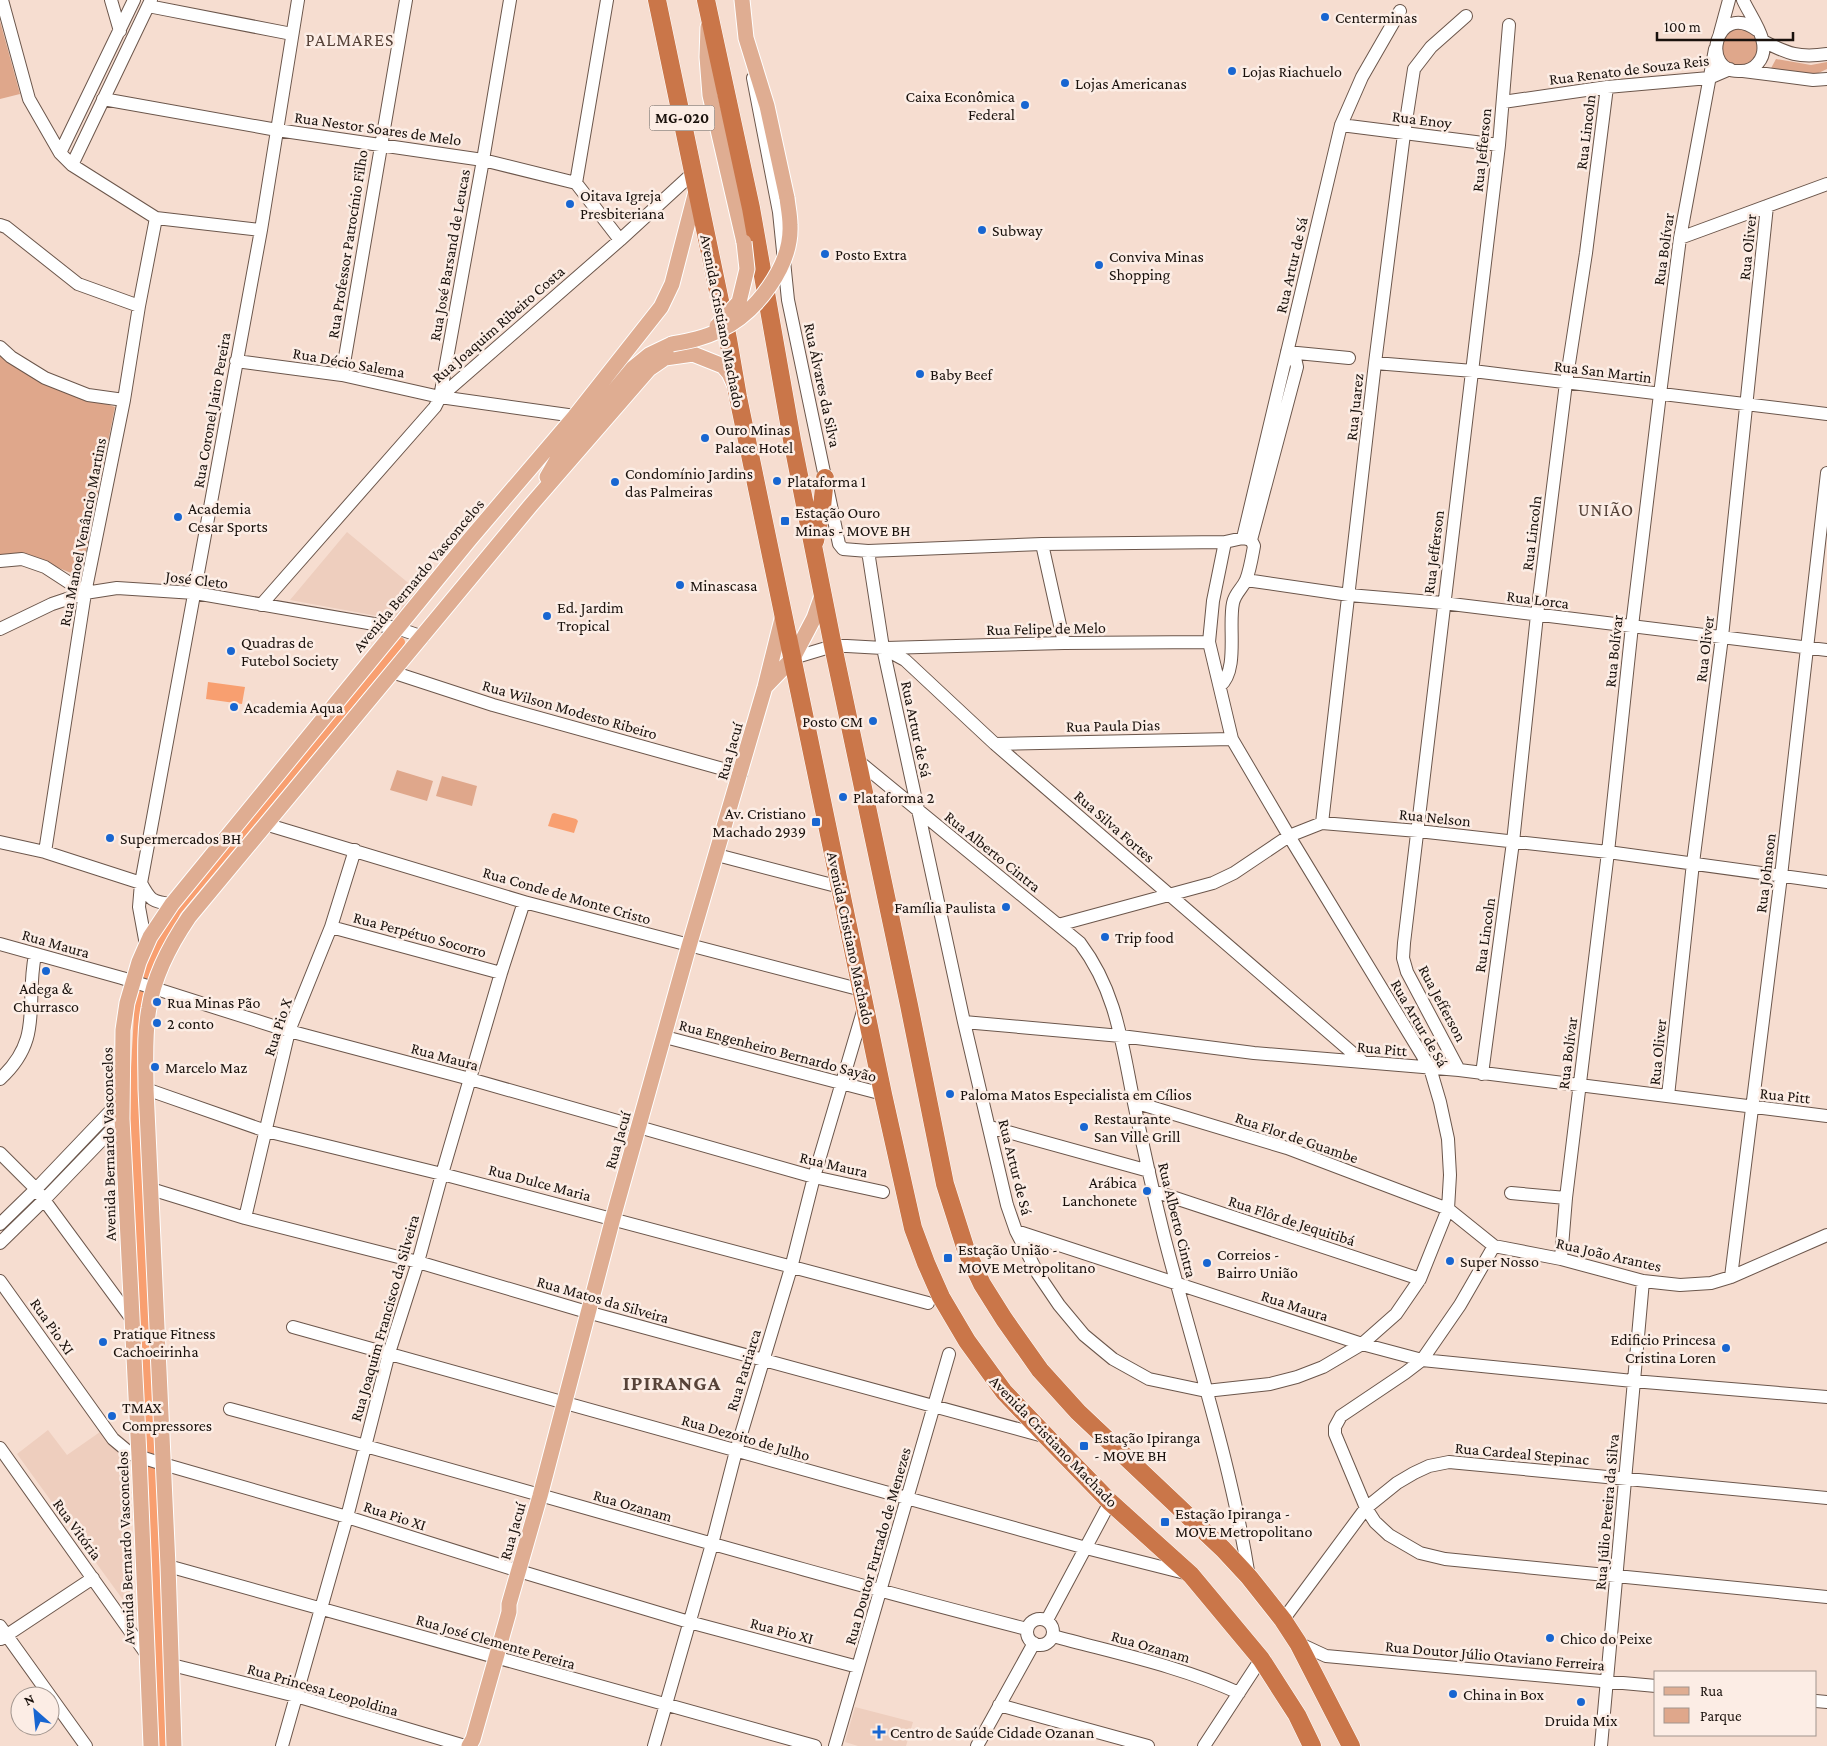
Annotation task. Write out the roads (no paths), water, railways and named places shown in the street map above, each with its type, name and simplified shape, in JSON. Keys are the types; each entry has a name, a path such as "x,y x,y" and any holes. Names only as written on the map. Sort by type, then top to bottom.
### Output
{"highway":[{"name":"Avenida Cristiano Machado","path":"657,0 883,1094 913,1228 926,1263 940,1297 967,1342 1004,1392 1110,1502 1191,1575 1261,1659 1297,1715 1312,1746"},
{"name":"MG-020","path":"708,5 751,208 786,407 823,593"},
{"path":"813,549 822,507 824,478"},
{"path":"823,593 945,1184 966,1250 978,1276 1004,1319 1036,1363 1078,1412 1249,1577 1283,1620 1298,1643 1351,1746"}],"main road":[{"name":"Rua Álvares da Silva","path":"742,0 746,38"},
{"path":"532,505 582,417 649,355 718,326 739,302 747,269 744,242 710,95 707,58 708,5"},
{"path":"672,344 700,338 740,319 770,286 781,266 787,248 790,227 787,198 767,106 746,38"},
{"name":"Avenida Bernardo Vasconcelos","path":"151,1746 122,1119 123,1030 132,982 146,945 172,904 470,539 582,417 661,307 672,284 696,191"},
{"path":"174,1746 168,1566 146,1089 146,1040 149,1008 153,988 163,962 181,928 265,824 532,505 649,369 665,358 693,354 723,366 729,373 738,397"},
{"path":"470,539 482,545 490,555"},
{"name":"Rua Jacuí","path":"765,687 793,658 814,618 823,593"},
{"name":"Rua Jacuí","path":"469,1746 468,1737 492,1657 502,1610 508,1604 519,1571 565,1403 587,1312 765,687 783,615"}],"street":[{"path":"2,0 29,99 60,153 72,165 156,218 261,230"},
{"path":"111,0 120,31"},
{"path":"60,153 134,0"},
{"name":"Rua Coronel Jairo Pereira","path":"146,945 139,907 141,883 261,230 298,0"},
{"name":"Rua Professor Patrocínio Filho","path":"342,375 406,0"},
{"name":"Rua José Barsand de Leucas","path":"440,397 510,0"},
{"path":"607,0 576,183 620,240"},
{"path":"1729,0 1720,33 1716,40 1715,49 1722,64 1730,69 1743,71 1813,80 1827,79"},
{"path":"1743,0 1760,35 1764,52 1762,59 1757,65 1743,71"},
{"path":"72,165 150,3 292,34"},
{"name":"Rua Artur de Sá","path":"1220,686 1225,682 1230,662 1233,603 1236,593 1246,580 1254,546 1247,539 1341,125 1362,77 1400,11"},
{"name":"Rua Juarez","path":"1322,824 1375,363 1414,69 1431,46 1466,16"},
{"path":"1720,33 1726,27 1742,22 1750,25 1760,35 1786,53 1812,56 1827,54"},
{"name":"Rua Jefferson","path":"1460,1070 1408,972 1403,958 1443,603 1473,371 1499,145 1509,25"},
{"name":"Rua Álvares da Silva","path":"746,38 779,212 788,300 838,544 843,549 868,550 1042,544 1225,542 1247,539"},
{"name":"Rua Bolívar","path":"1560,1259 1660,394 1680,238 1715,49"},
{"name":"Rua Renato de Souza Reis","path":"1503,102 1607,86 1709,78 1730,69"},
{"path":"1813,80 1827,72"},
{"name":"Rua Lincoln","path":"1482,1074 1513,842 1537,615 1566,383 1586,253 1607,86"},
{"name":"Rua Nestor Soares de Melo","path":"104,99 277,130 483,160 576,183"},
{"name":"Rua Enoy","path":"1341,125 1499,145"},
{"name":"Rua Joaquim Ribeiro Costa","path":"261,604 435,407 440,397 620,240 693,173"},
{"path":"1680,238 1827,184"},
{"name":"Rua Oliver","path":"1668,1096 1693,863 1722,637 1767,206"},
{"name":"Rua Manoel Venâncio Martins","path":"45,852 86,593 124,400 138,306 156,218"},
{"path":"0,225 6,227 78,284 138,306"},
{"path":"0,347 11,358 45,378 88,396 124,400"},
{"path":"1289,353 1350,358"},
{"name":"Rua Décio Salema","path":"236,360 342,375 440,397 582,417"},
{"name":"Rua San Martin","path":"1375,363 1473,371 1827,414"},
{"name":"Rua Johnson","path":"1731,1277 1781,876 1827,473"},
{"name":"Rua Artur de Sá","path":"868,550 883,648 918,811 964,1022 1001,1180 1016,1231 1038,1274 1059,1305 1084,1335 1113,1359 1148,1379 1206,1391 1270,1384 1297,1377 1323,1367 1362,1344 1396,1314 1420,1280 1448,1209 1450,1175 1448,1139 1430,1068 1232,739 1209,642 1213,601 1225,542"},
{"path":"1042,544 1064,643"},
{"path":"0,561 22,559 45,568 86,593"},
{"name":"Rua Lorca","path":"1246,580 1349,594 1443,603 1827,650"},
{"name":"José Cleto","path":"0,629 52,604 86,593 117,588 195,593 396,628 423,637"},
{"name":"Rua Felipe de Melo","path":"883,648 1064,643 1209,642"},
{"name":"Rua Silva Fortes","path":"833,646 883,648 905,660 995,744 1363,1062"},
{"name":"Rua Jacuí","path":"793,658 833,646"},
{"name":"Rua Wilson Modesto Ribeiro","path":"392,672 493,705 740,774"},
{"name":"Rua Paula Dias","path":"995,744 1232,739"},
{"name":"Rua Alberto Cintra","path":"856,760 1080,943 1098,970 1109,995 1121,1036 1149,1171 1242,1528 1249,1577"},
{"name":"Rua Conde de Monte Cristo","path":"265,824 524,902 690,946 863,997"},
{"name":"Rua Nelson","path":"1058,925 1213,883 1234,873 1289,836 1322,824 1418,831 1608,852 1827,882"},
{"path":"0,842 45,852 141,883 148,897 157,903 172,904"},
{"name":"Rua Pio X","path":"245,1218 290,1031 331,927 355,850"},
{"path":"717,855 840,887"},
{"name":"Rua Joaquim Francisco da Silveira","path":"282,1746 347,1517 389,1354 418,1262 501,972 524,902"},
{"name":"Rua Perpétuo Socorro","path":"331,927 501,972"},
{"name":"Rua Maura","path":"0,944 153,988 290,1031 470,1079 814,1177 883,1192"},
{"path":"0,1079 18,1059 28,1036 32,1014 31,972 35,955"},
{"name":"Rua Patriarca","path":"654,1746 712,1544 736,1451 791,1268 814,1177 842,1083 863,997"},
{"name":"Rua Pitt","path":"964,1022 1121,1036 1254,1053 1460,1070 1827,1116"},
{"name":"Rua Engenheiro Bernardo Sayão","path":"665,1037 883,1094"},
{"name":"Rua Dulce Maria","path":"146,1089 266,1131 613,1218 791,1268 928,1303"},
{"path":"0,1224 122,1099"},
{"name":"Rua Flor de Guambe","path":"1134,1102 1287,1148 1448,1209"},
{"path":"0,1243 122,1119"},
{"path":"990,1127 1149,1171"},
{"path":"0,1153 36,1189 131,1318"},
{"name":"Rua Matos da Silveira","path":"151,1189 245,1218 418,1262 587,1312 1047,1438"},
{"name":"Rua Flôr de Jequitibá","path":"1154,1191 1420,1280"},
{"path":"1511,1193 1566,1198"},
{"name":"Rua João Arantes","path":"1448,1209 1494,1246 1560,1259 1643,1281 1680,1285 1711,1283 1731,1277 1827,1235"},
{"name":"Rua Maura","path":"1016,1231 1362,1344 1422,1360 1633,1381 1827,1397"},
{"path":"1494,1246 1460,1305 1422,1360 1342,1416 1335,1427 1335,1434 1366,1508 1375,1522 1389,1535 1420,1553 1445,1559 1827,1597"},
{"name":"Rua Pio XI","path":"0,1281 113,1439 131,1454 347,1517 689,1622 858,1666"},
{"name":"Rua Júlio Pereira da Silva","path":"1601,1746 1643,1281"},
{"name":"Rua Dezoito de Julho","path":"293,1327 907,1499 1191,1575"},
{"name":"Rua Doutor Furtado de Menezes","path":"835,1746 949,1354"},
{"name":"Rua Ozanam","path":"230,1409 366,1445 540,1496 880,1591 1028,1629"},
{"name":"Rua Vitória","path":"0,1448 147,1655"},
{"name":"Rua Cardeal Stepinac","path":"1283,1620 1366,1508 1397,1483 1414,1472 1429,1466 1449,1462 1827,1498"},
{"path":"1047,1620 1110,1502"},
{"path":"1220,1547 1229,1547 1235,1544 1242,1528"},
{"name":"Rua José Clemente Pereira","path":"168,1566 815,1746"},
{"path":"86,1746 2,1633 93,1578"},
{"path":"1035,1619 1047,1620 1053,1627 1051,1640 1043,1644 1034,1643 1028,1637 1028,1629 1035,1619"},
{"name":"Rua Ozanam","path":"1053,1636 1189,1674 1216,1683 1239,1694"},
{"path":"976,1746 1034,1643"},
{"name":"Rua Doutor Júlio Otaviano Ferreira","path":"1298,1643 1331,1657 1654,1686"},
{"path":"1315,1675 1317,1665 1322,1660 1331,1657"},
{"path":"1204,1746 1261,1659"},
{"name":"Rua Princesa Leopoldina","path":"172,1665 296,1696 465,1746"},
{"path":"999,1705 1148,1746"}],"waterway":[{"path":"163,1746 152,1458 134,1102 140,998 149,970 176,911 400,642"}],"place":[{"name":"Centerminas","path":"1325,17"},
{"name":"Lojas Riachuelo","path":"1232,71"},
{"name":"Lojas Americanas","path":"1065,83"},
{"name":"Caixa Econômica Federal","path":"1025,105"},
{"name":"Oitava Igreja Presbiteriana","path":"570,204"},
{"name":"Subway","path":"982,230"},
{"name":"Posto Extra","path":"825,254"},
{"name":"Conviva Minas Shopping","path":"1099,265"},
{"name":"Baby Beef","path":"920,374"},
{"name":"Ouro Minas Palace Hotel","path":"705,438"},
{"name":"Plataforma 1","path":"777,481"},
{"name":"Condomínio Jardins das Palmeiras","path":"615,482"},
{"name":"Academia Cesar Sports","path":"178,517"},
{"name":"Estação Ouro Minas - MOVE BH","path":"785,521"},
{"name":"Minascasa","path":"680,585"},
{"name":"Ed. Jardim Tropical","path":"547,616"},
{"name":"Quadras de Futebol Society","path":"231,651"},
{"name":"Academia Aqua","path":"234,707"},
{"name":"Posto CM","path":"873,721"},
{"name":"Plataforma 2","path":"843,797"},
{"name":"Av. Cristiano Machado 2939","path":"816,822"},
{"name":"Supermercados BH","path":"110,838"},
{"name":"Família Paulista","path":"1006,907"},
{"name":"Trip food","path":"1105,937"},
{"name":"Adega & Churrasco","path":"46,971"},
{"name":"Rua Minas Pão","path":"157,1002"},
{"name":"2 conto","path":"157,1023"},
{"name":"Marcelo Maz","path":"155,1067"},
{"name":"Paloma Matos Especialista em Cílios","path":"950,1094"},
{"name":"Restaurante San Ville Grill","path":"1084,1127"},
{"name":"Arábica Lanchonete","path":"1147,1191"},
{"name":"Estação União - MOVE Metropolitano","path":"948,1258"},
{"name":"Super Nosso","path":"1450,1261"},
{"name":"Correios - Bairro União","path":"1207,1263"},
{"name":"Pratique Fitness Cachoeirinha","path":"103,1342"},
{"name":"Edificio Princesa Cristina Loren","path":"1726,1348"},
{"name":"TMAX Compressores","path":"112,1416"},
{"name":"Estação Ipiranga - MOVE BH","path":"1084,1446"},
{"name":"Estação Ipiranga - MOVE Metropolitano","path":"1165,1522"},
{"name":"Chico do Peixe","path":"1550,1638"},
{"name":"China in Box","path":"1453,1694"},
{"name":"Druida Mix","path":"1581,1702"},
{"name":"Centro de Saúde Cidade Ozanan","path":"879,1732"}],"district":[{"name":"PALMARES","path":"350,40"},
{"name":"UNIÃO","path":"1606,510"},
{"name":"IPIRANGA","path":"672,1383"}]}
